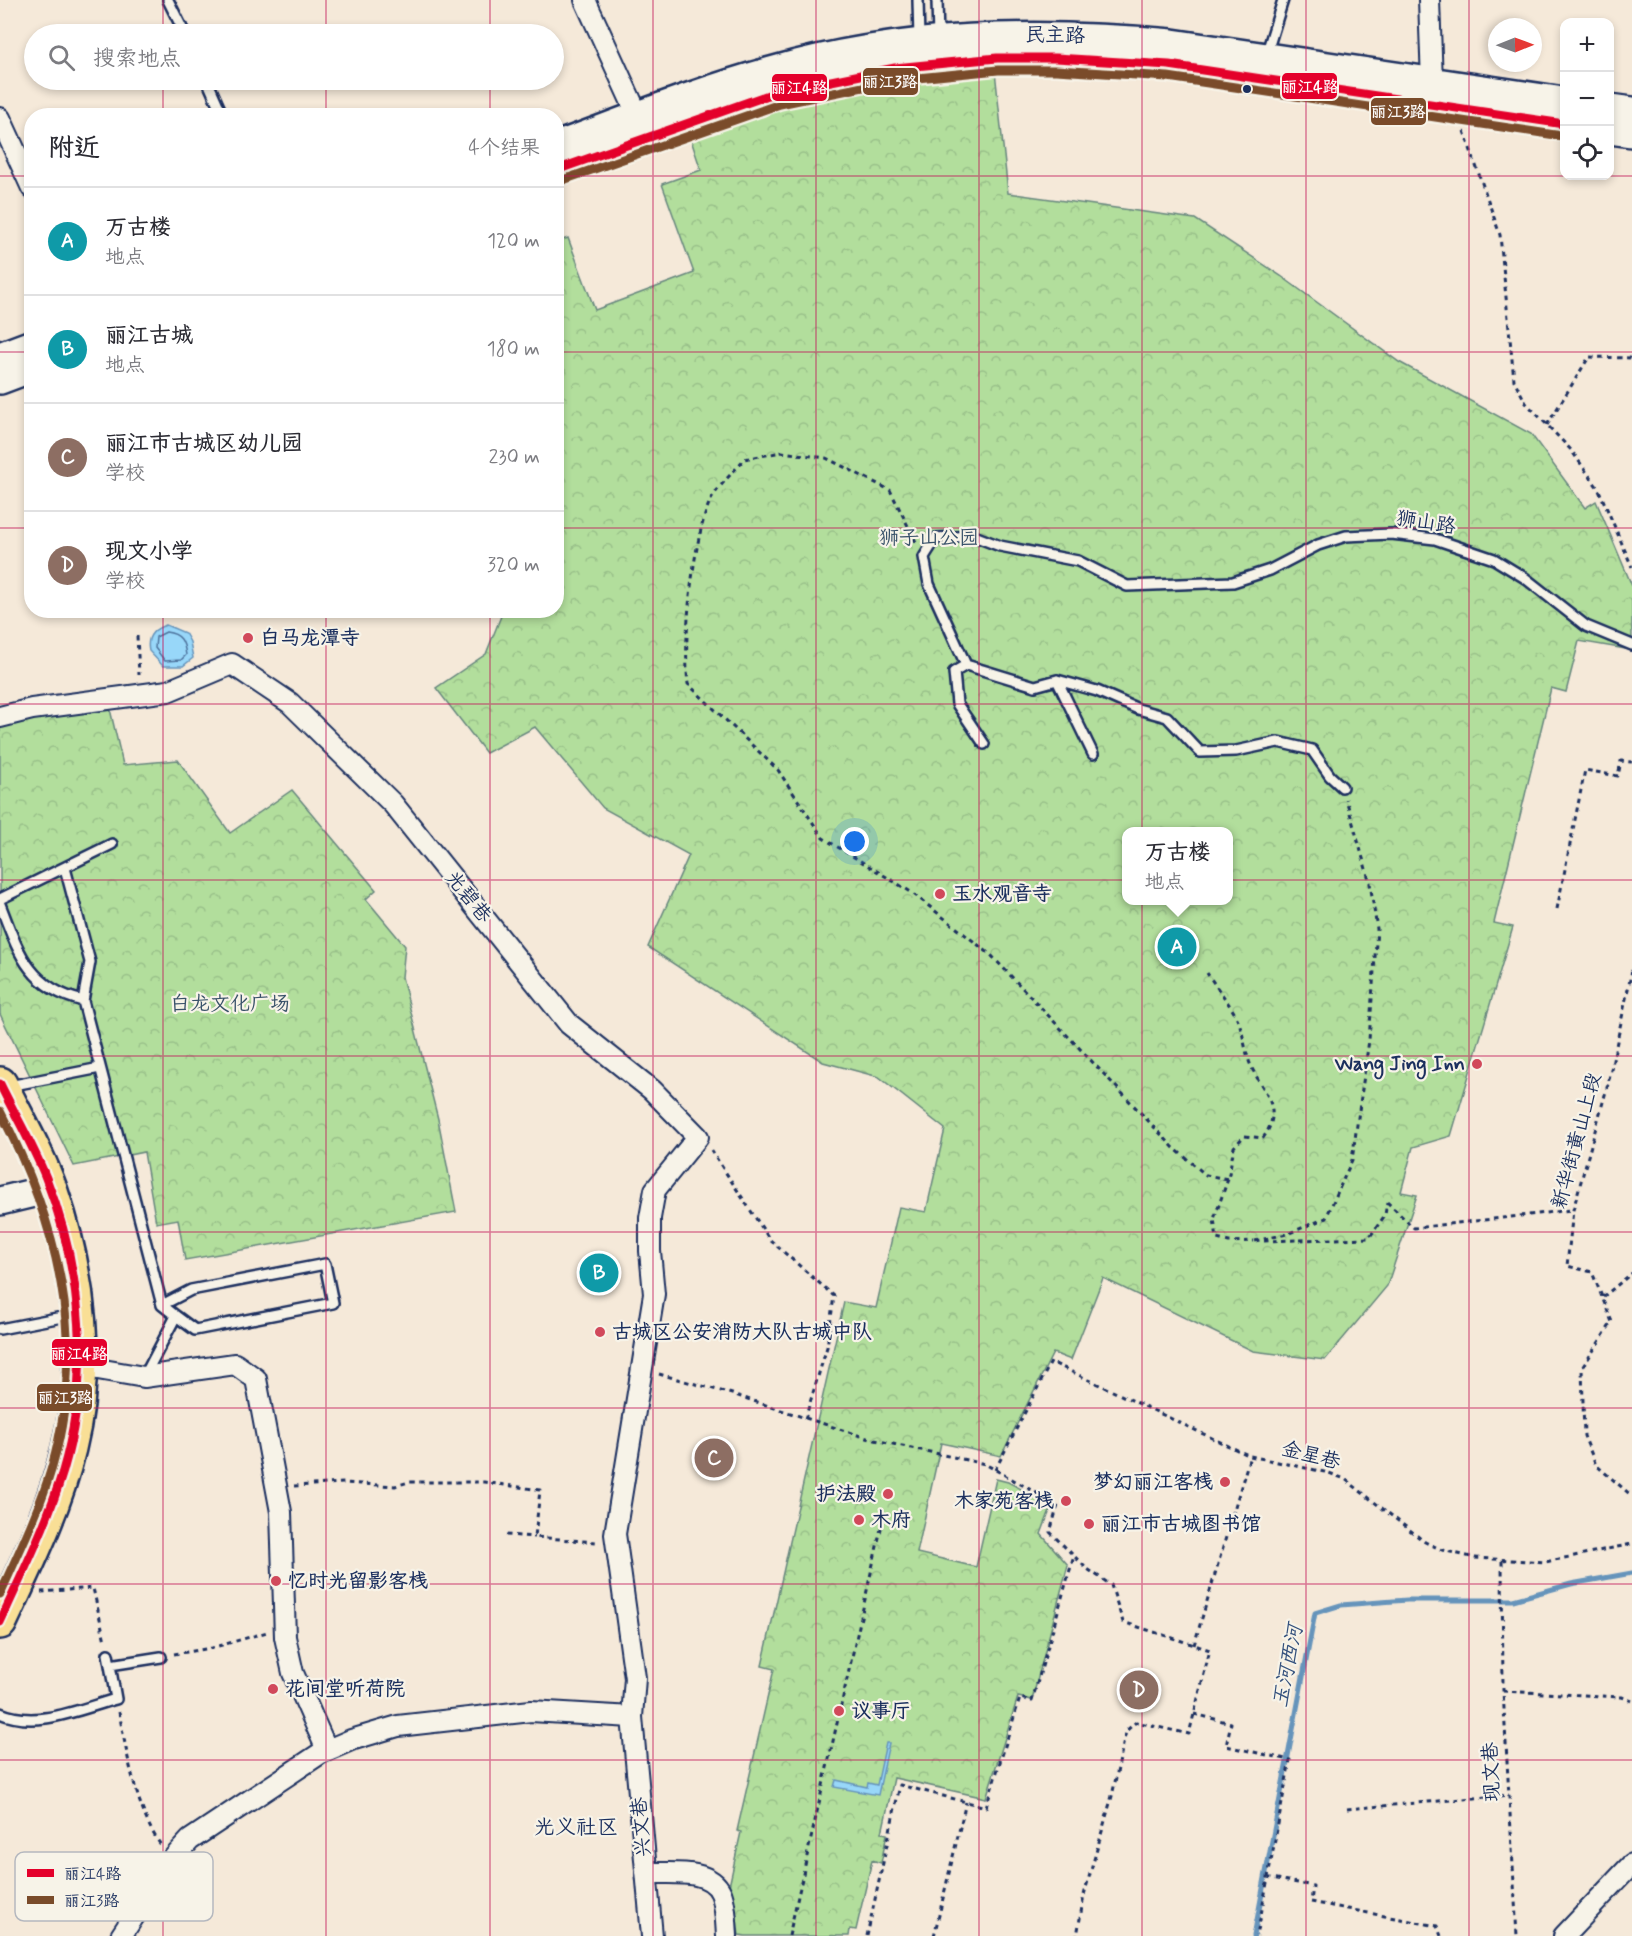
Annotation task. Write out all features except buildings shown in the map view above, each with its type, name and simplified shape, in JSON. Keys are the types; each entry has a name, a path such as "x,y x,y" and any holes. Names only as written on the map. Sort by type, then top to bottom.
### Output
{"highway":[{"path":"1,1086 27,1195 69,1254 77,1307 80,1366 75,1421 62,1475 7,1581"},
{"path":"0,1131 27,1195 49,1258 57,1317 59,1366 49,1443 7,1581 0,1622"}],"main road":[{"name":"民主路","path":"564,143 771,70 852,53 929,41 996,36 1117,38 1265,56 1560,100"},
{"name":"民主路","path":"564,167 777,92 895,68 997,58 1068,58 1169,65 1560,123"},
{"path":"1614,109 1632,111"},
{"path":"1614,131 1632,133"},
{"path":"0,356 24,347"},
{"path":"0,380 24,371"}],"street":[{"path":"585,0 638,116"},
{"path":"1429,0 1432,82"},
{"path":"0,118 24,170"},
{"name":"光碧巷","path":"132,696 168,691 232,664 290,703 393,804 569,1024 652,1090 699,1137"},
{"path":"0,717 32,709 132,696"},
{"name":"兴文巷","path":"652,1936 632,1717 635,1678 616,1543 654,1294 650,1240 655,1190 699,1137"},
{"path":"80,1366 144,1377 235,1364 256,1379 281,1512 286,1628 292,1673 327,1750"},
{"path":"180,1852 203,1831 327,1750 351,1740 398,1726 531,1712 632,1717"},
{"path":"1564,1936 1632,1864"},
{"path":"646,1873 698,1875 711,1880 721,1893 728,1936"},
{"path":"121,1936 131,1921"}],"lane":[{"path":"168,0 180,24"},
{"path":"918,0 929,41"},
{"path":"929,41 937,0"},
{"path":"1265,56 1283,0"},
{"path":"211,90 219,108"},
{"name":"狮山路","path":"924,557 936,538 974,536 1000,546 1078,561 1127,586 1224,584 1252,577 1318,545 1346,536 1414,536 1457,544 1494,559 1526,578 1586,626 1632,645"},
{"path":"924,557 929,584 966,664 1035,686 1057,680 1097,691 1138,709 1167,717 1200,752 1236,751 1278,742 1312,750 1330,776 1342,787"},
{"path":"966,664 954,672 957,704 984,744"},
{"path":"1057,680 1094,754"},
{"path":"83,1001 56,992 37,978 20,956 0,902 112,844"},
{"path":"65,868 90,962 83,1001 162,1305 195,1330 333,1303 325,1264 191,1290 162,1305"},
{"path":"1,1086 100,1068"},
{"path":"144,1377 176,1316"},
{"path":"0,1329 57,1317"},
{"path":"0,1713 50,1718 116,1699 108,1654"},
{"path":"110,1665 161,1657"}],"path":[{"path":"1457,109 1475,169 1500,236 1514,380 1526,403 1571,450 1598,488 1632,567"},
{"path":"1547,425 1589,357 1632,358"},
{"path":"924,557 890,490 826,458 782,452 744,459 708,504 694,564 686,666 688,684 778,770 823,838 911,892 991,955 1174,1148 1206,1175 1228,1179"},
{"path":"132,696 130,676 141,675 137,636"},
{"path":"1557,909 1585,770 1618,776 1622,761 1632,762"},
{"path":"1255,1241 1287,1234 1326,1218 1352,1160 1369,1040 1377,929 1370,883 1342,787"},
{"name":"新华街黄山上段","path":"1603,1297 1592,1272 1567,1266 1572,1209 1608,1084 1632,970"},
{"path":"1207,974 1236,1017 1251,1066 1268,1092 1272,1116 1269,1129 1263,1138 1244,1136 1234,1147 1228,1179 1214,1219 1217,1239 1229,1242 1369,1238 1384,1215 1387,1202 1414,1228 1572,1209"},
{"path":"699,1137 709,1148 770,1240 834,1296 827,1347 805,1419"},
{"path":"1632,1273 1603,1297 1612,1322 1582,1368 1584,1436 1596,1466 1632,1496"},
{"name":"金星巷","path":"995,1470 1051,1362 1250,1456 1329,1473 1345,1479 1425,1542 1442,1550 1502,1561 1545,1562 1632,1544"},
{"path":"642,1369 732,1394 870,1439 985,1464 1058,1505 1050,1532 1086,1568 1111,1585 1123,1622 1210,1650 1189,1734 1136,1722 1126,1731 1112,1796 1084,1895 1077,1936"},
{"path":"1194,1645 1250,1456"},
{"path":"277,1487 344,1483 394,1486 409,1482 484,1482 540,1490 535,1537"},
{"path":"789,1936 882,1524"},
{"path":"507,1535 616,1543"},
{"path":"867,1936 900,1785 986,1807 1020,1698 1032,1701 1074,1556"},
{"name":"现文巷","path":"1502,1561 1503,1691 1517,1936"},
{"path":"7,1581 43,1592 93,1588 108,1654"},
{"path":"161,1657 212,1648 286,1628"},
{"path":"1503,1691 1622,1697 1632,1701"},
{"path":"116,1699 130,1767 152,1834 166,1852"},
{"path":"1194,1713 1231,1723 1226,1746 1290,1760 1257,1936"},
{"path":"1347,1809 1509,1795"},
{"path":"934,1936 966,1802"},
{"path":"1267,1877 1313,1886 1311,1902 1437,1926 1441,1936"}],"green space":[{"name":"狮子山公园","path":"995,71 1008,193 1195,219 1281,276 1399,362 1531,434 1585,508 1596,501 1632,586 1632,650 1579,641 1566,692 1551,688 1494,923 1513,927 1451,1136 1413,1147 1401,1192 1417,1195 1387,1286 1325,1360 1253,1351 1103,1278 1071,1360 1053,1353 1001,1456 941,1443 917,1553 976,1567 996,1479 1008,1482 1052,1505 1041,1534 1068,1565 1032,1700 1018,1697 986,1798 894,1778 882,1833 887,1834 881,1863 872,1860 856,1930 850,1929 849,1936 745,1936 739,1935 735,1904 728,1891 741,1832 737,1831 774,1669 762,1666 844,1302 876,1308 899,1207 926,1212 945,1129 879,1077 823,1062 648,947 689,855 603,808 535,727 486,753 436,688 486,654 500,618 564,618 564,239 568,238 595,310 694,273 662,184 701,170 689,134 828,90 861,83"},
{"name":"白龙文化广场","path":"110,709 123,765 178,760 230,833 292,790 376,890 366,899 405,946 402,977 438,1119 456,1212 185,1260 178,1219 156,1223 144,1152 74,1166 0,1014 0,728 54,713"}],"water":[{"path":"166,625 185,633 190,642 193,658 183,666 163,666 149,651 151,634"},
{"path":"886,1743 889,1743 878,1795 834,1787 836,1780 867,1787 868,1783 877,1785"}],"waterway":[{"name":"玉河西河","path":"1254,1936 1315,1613 1341,1605 1407,1600 1513,1600 1571,1584 1632,1573"}],"transit line":[{"name":"丽江4路","path":"564,167 777,92 895,68 997,58 1056,58 1169,65 1560,123"},
{"name":"丽江3路","path":"564,180 780,104 897,80 998,70 1056,70 1168,77 1560,136"},
{"name":"丽江4路","path":"0,1084 41,1166 58,1213 75,1286 79,1361 72,1435 57,1491 26,1567 0,1622"},
{"name":"丽江3路","path":"0,1111 38,1197 61,1284 67,1329 67,1374 62,1420 52,1467 35,1515 0,1594"}],"place":[{"name":"白马龙潭寺","path":"248,638"},
{"name":"玉水观音寺","path":"940,894"},
{"name":"万古楼","path":"1177,947"},
{"name":"Wang Jing Inn","path":"1477,1064"},
{"name":"丽江古城","path":"599,1273"},
{"name":"古城区公安消防大队古城中队","path":"600,1332"},
{"name":"丽江市古城区幼儿园","path":"714,1458"},
{"name":"梦幻丽江客栈","path":"1225,1482"},
{"name":"护法殿","path":"888,1494"},
{"name":"木家苑客栈","path":"1066,1501"},
{"name":"木府","path":"859,1520"},
{"name":"丽江市古城图书馆","path":"1089,1524"},
{"name":"忆时光留影客栈","path":"276,1581"},
{"name":"花间堂听荷院","path":"273,1689"},
{"name":"现文小学","path":"1139,1690"},
{"name":"议事厅","path":"839,1711"}],"district":[{"name":"光义社区","path":"576,1828"}]}
